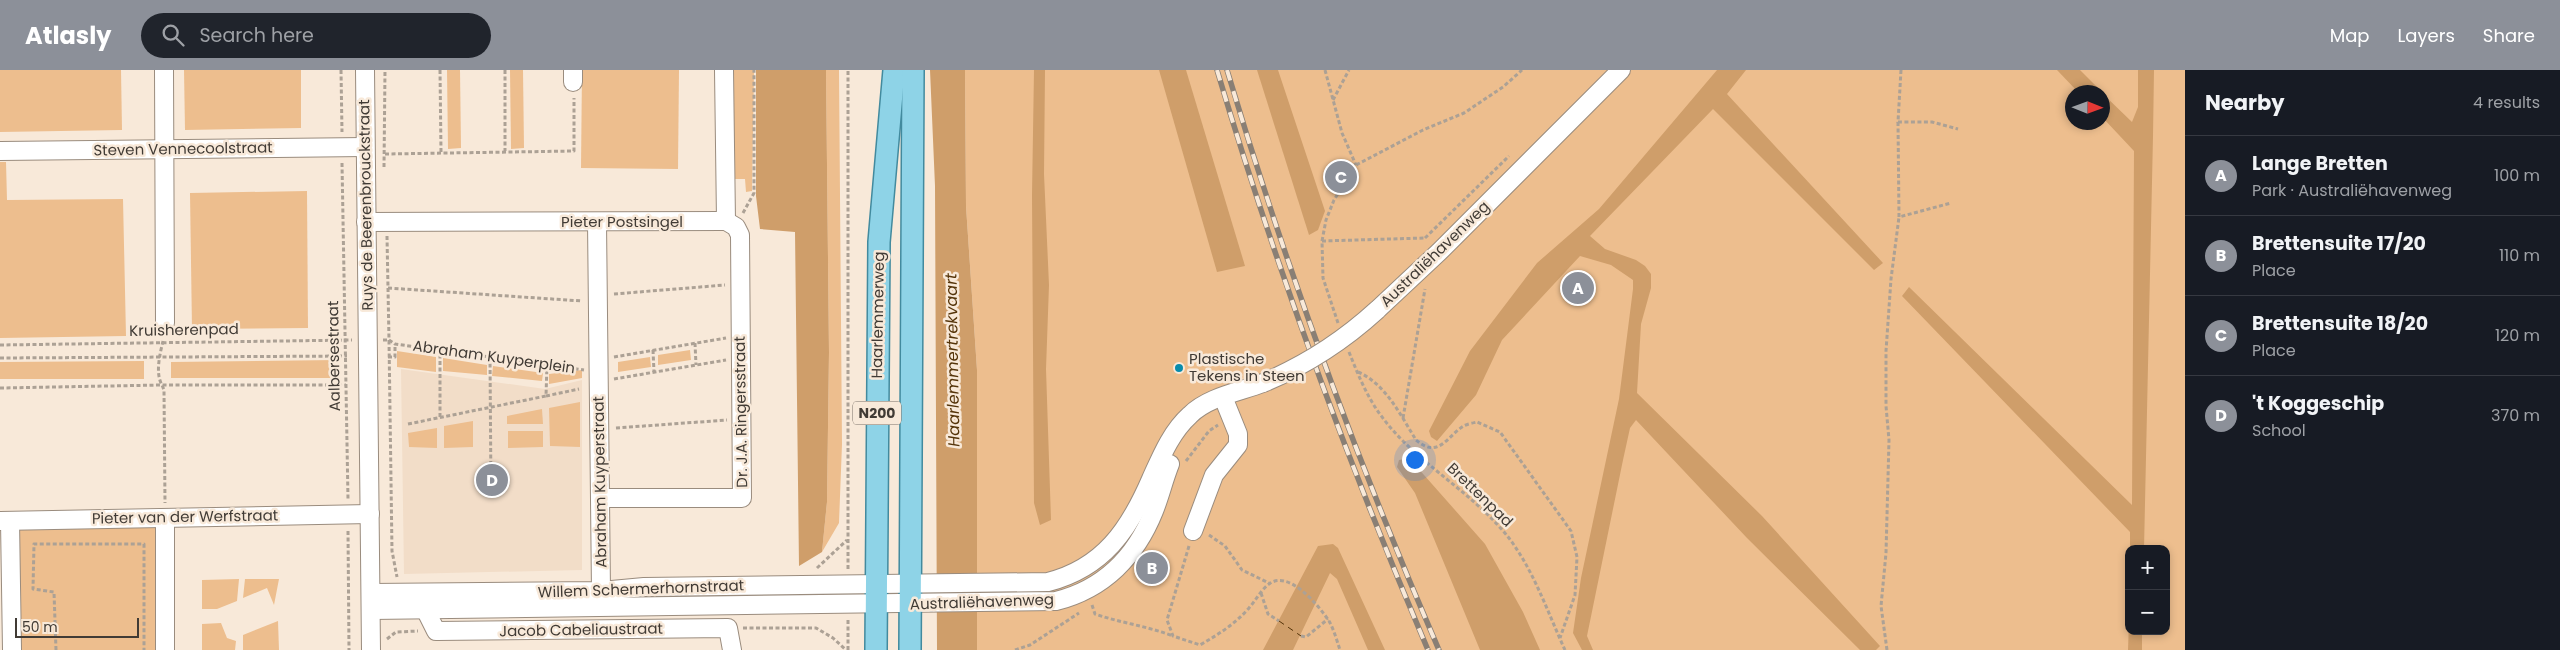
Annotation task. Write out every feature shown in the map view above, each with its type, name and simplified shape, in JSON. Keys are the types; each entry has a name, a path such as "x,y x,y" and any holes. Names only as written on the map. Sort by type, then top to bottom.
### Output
{"main road":[{"name":"Haarlemmerweg","path":"876,650 879,242 894,70"},
{"name":"N200","path":"910,650 920,594 913,70"}],"street":[{"path":"164,70 165,323"},
{"name":"Ruys de Beerenbrouckstraat","path":"365,70 368,348"},
{"path":"724,70 731,224"},
{"name":"Australiëhavenweg","path":"920,594 995,584 1034,583 1060,579 1079,572 1104,554 1134,514 1160,460 1180,426 1200,407 1263,383 1303,365 1330,350 1377,310 1446,245 1621,70"},
{"name":"Steven Vennecoolstraat","path":"0,151 365,147"},
{"name":"Pieter Postsingel","path":"366,222 731,224"},
{"name":"Abraham Kuyperstraat","path":"597,222 598,298 606,371 600,428 601,591"},
{"name":"Dr. J.A. Ringersstraat","path":"601,498 742,498 741,420 733,348 740,284 740,235 731,224"},
{"path":"368,348 371,645"},
{"path":"1194,528 1214,475 1238,445 1238,434 1222,398"},
{"name":"Australiëhavenweg","path":"920,594 995,603 1036,603 1069,597 1092,587 1129,558 1154,510 1172,458 1194,427 1222,398"},
{"name":"Pieter van der Werfstraat","path":"5,521 370,514"},
{"path":"165,518 165,650"},
{"path":"5,521 12,650"},
{"name":"Willem Schermerhornstraat","path":"426,601 644,587 848,583 876,594"},
{"name":"Willem Schermerhornstraat","path":"371,601 920,594"},
{"path":"426,601 436,631"},
{"path":"728,628 732,650"},
{"name":"Jacob Cabeliaustraat","path":"436,631 728,628"}],"path":[{"name":"Aalbersestraat","path":"341,70 349,641"},
{"path":"440,70 441,152"},
{"path":"504,70 505,151"},
{"path":"731,224 754,193 754,70"},
{"name":"Haarlemmerweg","path":"848,70 848,583"},
{"path":"1326,70 1342,133 1356,166"},
{"path":"1333,100 1349,70"},
{"path":"1340,328 1323,278 1322,241 1326,220 1334,200 1356,166 1423,130 1464,113 1503,87 1522,70"},
{"path":"1887,650 1881,606 1886,553 1889,440 1886,406 1886,351 1891,279 1899,218 1898,122 1901,70"},
{"path":"385,154 574,151 573,76"},
{"path":"1898,122 1932,122 1958,129"},
{"path":"1899,218 1951,203"},
{"path":"1322,241 1425,238"},
{"path":"388,288 598,298 740,284"},
{"path":"1403,419 1425,289"},
{"path":"606,371 612,357 726,338 733,348"},
{"name":"Kruisherenpad","path":"0,344 346,340 368,348"},
{"path":"0,358 346,356 389,340 392,551 397,576"},
{"name":"Abraham Kuyperplein","path":"389,340 395,344 606,371"},
{"path":"162,342 159,357 159,381 164,390 165,518"},
{"path":"695,343 696,365"},
{"path":"368,348 395,357 395,344"},
{"name":"Brettenpad","path":"1347,345 1357,372 1378,411 1401,438 1485,511 1505,533 1523,560 1565,650"},
{"name":"Abraham Kuyperstraat","path":"606,371 612,379 726,360 733,348"},
{"path":"440,350 440,417"},
{"path":"653,350 654,372"},
{"path":"490,357 491,495"},
{"path":"546,396 547,364"},
{"path":"1357,372 1373,380 1403,419 1416,440 1423,446 1432,448 1442,446 1464,426 1477,422 1487,424 1500,432 1571,531 1577,557 1575,595 1560,638"},
{"path":"0,388 162,385 346,385"},
{"path":"408,424 579,389"},
{"path":"600,428 741,420"},
{"path":"1269,584 1242,570 1225,546 1194,528 1167,620 1173,636 1200,645 1225,631 1269,584 1281,580 1295,585 1328,619 1340,650"},
{"path":"56,650 54,592 33,589 34,544 144,544 144,650"},
{"path":"1261,593 1268,614 1279,621"},
{"name":"Australiëhavenweg","path":"1015,650 1030,645 1091,604 1095,614 1111,620 1147,626 1173,636"},
{"path":"1301,636 1306,637 1328,619"},
{"path":"728,628 816,628 833,638 846,650"},
{"path":"349,650 349,641 371,645 387,639 396,632 436,631"},
{"path":"1030,645 1035,650"}],"shaded area":[{"path":"0,70 121,70 122,130 0,132"},
{"path":"184,70 301,70 301,128 185,130"},
{"path":"447,70 460,70 461,148 448,149"},
{"path":"510,70 523,70 524,148 511,149"},
{"path":"582,70 679,70 678,169 581,168"},
{"path":"731,70 754,70 752,191 746,192 745,179 731,179"},
{"path":"826,70 839,70 842,444 839,523 822,552 827,502 829,352"},
{"path":"965,70 2185,70 2185,650 977,650 977,370 966,206"},
{"path":"0,162 6,162 7,200 123,199 126,336 0,338"},
{"path":"307,191 308,328 192,329 190,193"},
{"path":"690,350 691,360 658,365 658,355"},
{"path":"397,351 436,357 436,372 397,367"},
{"path":"650,357 651,367 618,372 618,362"},
{"path":"443,358 487,365 487,375 443,371"},
{"path":"337,360 337,378 171,378 171,362"},
{"path":"144,361 144,379 0,379 0,362"},
{"path":"493,366 543,373 542,381 492,376"},
{"path":"401,369 545,389 582,380 582,570 404,574"},
{"path":"582,370 582,378 549,384 549,374"},
{"path":"580,402 580,447 550,446 549,408"},
{"path":"542,409 543,424 507,424 507,416"},
{"path":"473,421 473,447 444,448 444,426"},
{"path":"437,428 437,448 409,447 408,433"},
{"path":"508,431 543,431 543,447 508,448"},
{"path":"161,527 162,650 18,650 17,529"},
{"path":"239,579 237,601 217,609 202,609 202,580"},
{"path":"245,579 279,579 274,605 267,588 243,598"},
{"path":"278,621 279,650 243,650 243,635"},
{"path":"221,623 227,638 236,641 235,650 202,650 202,624"}],"water":[{"path":"756,70 826,70 829,352 827,502 822,552 799,566 795,232 760,229 756,196"},
{"name":"Haarlemmertrekvaart","path":"930,70 965,70 966,206 977,370 977,650 937,650 935,186"},
{"path":"1034,70 1045,70 1044,174 1049,285 1046,369 1051,520 1040,525 1034,503 1032,195"},
{"path":"1159,70 1186,70 1245,266 1217,272"},
{"path":"1257,70 1278,70 1325,211 1318,230 1309,235"},
{"path":"1717,70 1746,70 1727,94 1883,263 1874,270 1713,109 1590,236 1605,249 1636,260 1645,266 1651,274 1651,288 1641,324 1637,393 1762,516 1880,646 1876,650 1860,650 1747,538 1636,420 1630,428 1587,636 1593,650 1582,650 1573,633 1581,578 1619,399 1633,289 1633,280 1611,265 1580,256 1502,340 1476,395 1437,441 1431,437 1429,431 1470,351 1537,263 1599,209"},
{"path":"2057,70 2080,70 2095,85 2071,85"},
{"path":"2138,70 2154,70 2144,545 2130,545 2130,532 1902,296 1909,287 2132,505 2134,151 2110,125 2110,101 2132,122 2138,107"},
{"path":"1409,458 1485,544 1523,612 1540,650 1480,650 1415,493 1397,467 1399,460"},
{"path":"1333,544 1338,548 1385,650 1368,650 1337,579 1330,573 1293,650 1263,650 1318,546"},
{"path":"2129,635 2142,635 2142,650 2128,650"}],"ferry route":[{"path":"1279,621 1301,636"}],"railway":[{"path":"1217,70 1263,217 1314,363 1369,507 1428,650"},
{"path":"1227,70 1273,218 1324,363 1351,436 1439,650"}],"place":[{"name":"Brettensuite 18/20","path":"1341,177"},
{"name":"Lange Bretten","path":"1578,288"},
{"name":"Plastische Tekens in Steen","path":"1179,368"},
{"name":"'t Koggeschip","path":"492,480"},
{"name":"Brettensuite 17/20","path":"1152,568"}]}
